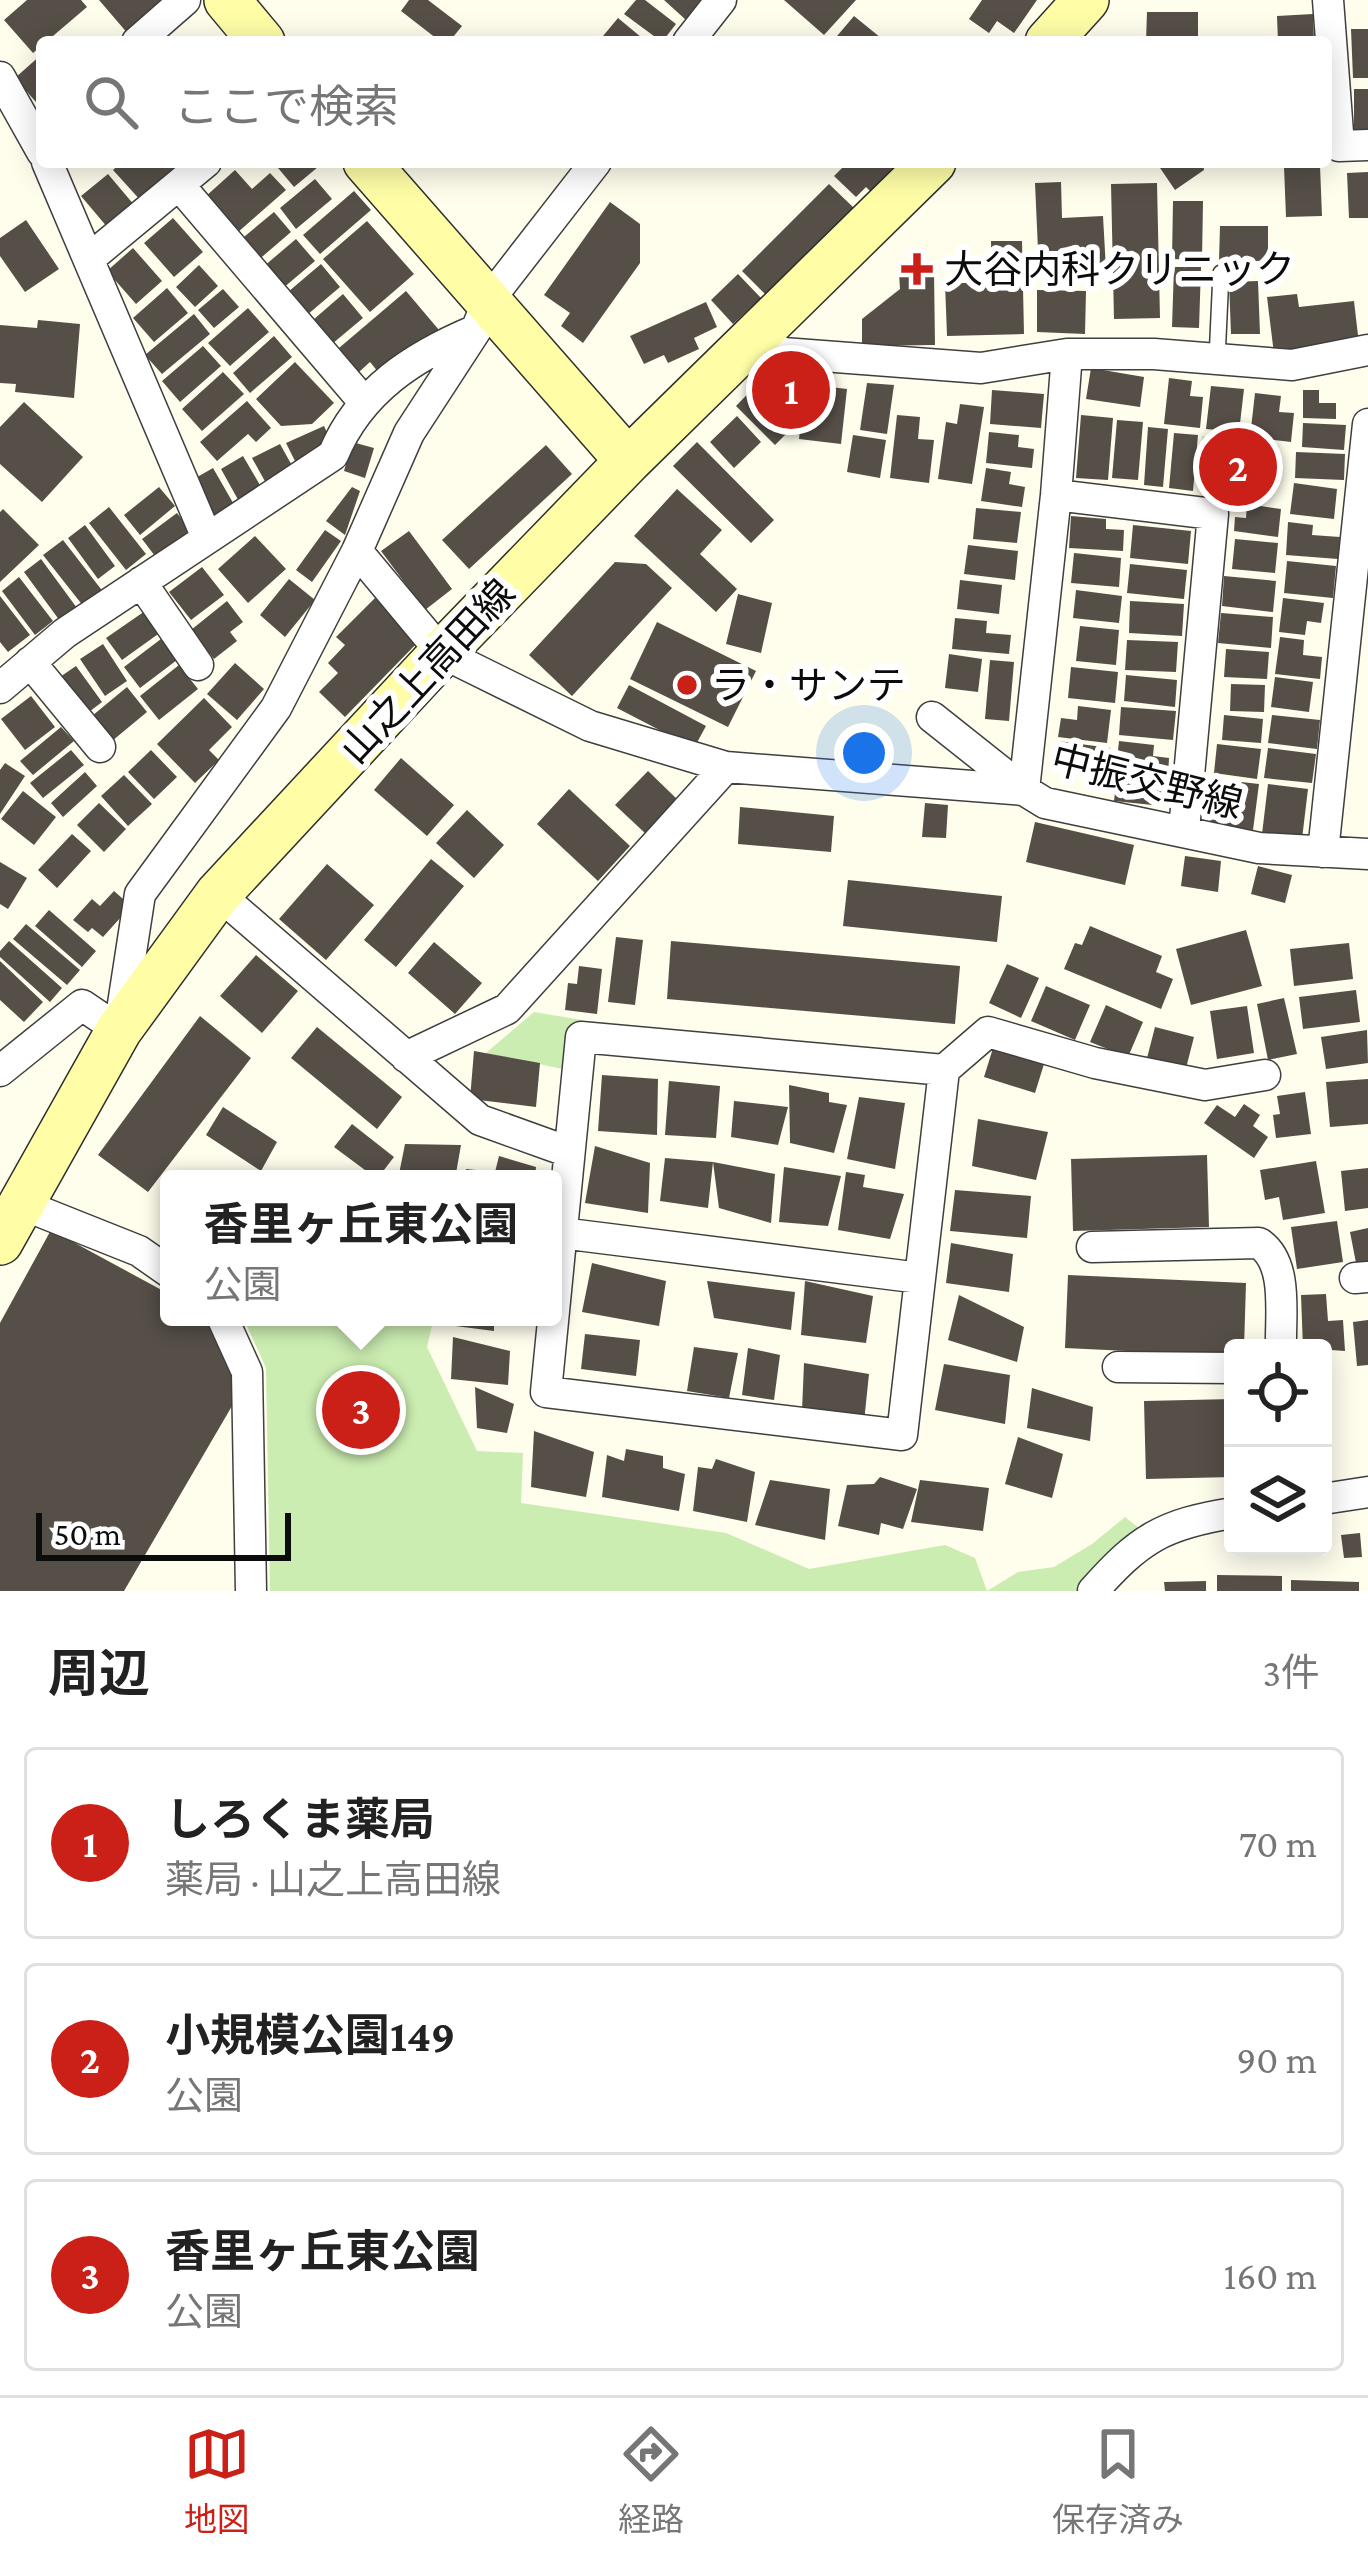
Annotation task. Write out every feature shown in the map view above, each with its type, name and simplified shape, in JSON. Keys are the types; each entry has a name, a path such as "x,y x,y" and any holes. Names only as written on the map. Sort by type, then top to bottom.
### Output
{"street":[{"path":"144,36 185,0"},
{"path":"227,0 257,36"},
{"path":"693,36 721,0"},
{"path":"1053,36 1086,0"},
{"path":"1328,0 1331,36"},
{"path":"1332,53 1339,146 1368,145"},
{"path":"0,77 36,131"},
{"path":"50,168 207,538"},
{"path":"90,258 199,168"},
{"path":"371,168 482,316 628,461"},
{"path":"0,1071 82,1005 119,1030 140,894 276,708 357,551 409,433 482,316 592,168"},
{"name":"山之上高田線","path":"11,1224 119,1030 218,894 628,461 928,168"},
{"path":"179,184 364,403"},
{"path":"0,688 65,633 333,455 345,424 364,403 410,361 482,316"},
{"path":"753,337 783,353 981,368 1066,354 1292,365 1368,350"},
{"path":"357,551 442,653 590,726 727,767 1024,790 1066,354"},
{"path":"1324,852 1368,424"},
{"path":"1056,495 1213,514 1184,830"},
{"path":"141,582 198,665"},
{"path":"30,662 100,747"},
{"name":"中振交野線","path":"932,717 1045,802 1259,848 1368,854"},
{"path":"406,1057 507,1009 727,767"},
{"path":"218,894 481,1120 569,1152"},
{"path":"553,1326 546,1392 902,1436 944,1070 988,1032 1094,1063 1205,1085 1265,1075"},
{"path":"920,1278 562,1233 581,1037 944,1070"},
{"path":"11,1224 139,1251 160,1265"},
{"path":"1092,1247 1259,1243 1269,1250 1279,1274 1281,1339"},
{"path":"226,1326 247,1372 251,1591"},
{"path":"1118,1367 1224,1368"},
{"path":"1332,1498 1368,1492"},
{"path":"1093,1591 1145,1538 1198,1519 1224,1515"}],"lane":[{"path":"1217,359 1221,273"}],"green space":[{"path":"1202,436 1279,446 1273,493 1199,488"},
{"path":"534,1012 582,1020 577,1072 486,1053"},
{"path":"247,1326 432,1326 427,1347 477,1451 523,1453 521,1503 726,1533 809,1569 945,1545 975,1558 987,1591 270,1591 266,1368"},
{"path":"1125,1517 1139,1528 1078,1591 987,1591 1018,1572 1054,1567"}],"building":[{"path":"27,0 81,0 87,7 53,36 36,36 33,53 4,20"},
{"path":"99,0 169,0 129,35"},
{"path":"409,0 428,0 462,26 454,36 433,36 401,11"},
{"path":"636,0 645,0 676,24 667,36 654,36 624,14"},
{"path":"664,0 704,0 686,20"},
{"path":"784,0 856,0 824,35"},
{"path":"982,0 1037,0 1014,33 997,21 989,33 969,19"},
{"path":"1147,12 1198,12 1198,36 1146,36"},
{"path":"1313,14 1314,36 1278,36 1277,16"},
{"path":"854,16 879,36 837,36"},
{"path":"618,18 640,36 603,36"},
{"path":"1351,29 1368,29 1368,78 1353,78"},
{"path":"36,59 36,102 15,78"},
{"path":"1354,89 1368,89 1368,131 1354,130"},
{"path":"176,168 177,170 142,202 113,170"},
{"path":"278,168 317,168 294,187"},
{"path":"842,168 898,168 873,194 866,187 856,197 834,176"},
{"path":"1160,168 1204,168 1204,170 1175,190"},
{"path":"1284,168 1320,168 1322,216 1286,217"},
{"path":"235,170 252,189 270,173 286,190 237,233 205,197"},
{"path":"1368,172 1368,218 1349,218 1347,173"},
{"path":"108,174 135,206 108,228 81,196"},
{"path":"315,179 332,199 296,229 280,208"},
{"path":"1061,182 1062,218 1103,216 1106,269 1039,272 1035,183"},
{"path":"1157,183 1160,318 1114,319 1111,184"},
{"path":"829,184 854,208 766,295 742,271"},
{"path":"354,191 371,210 320,254 303,235"},
{"path":"1173,201 1203,201 1202,260 1172,259"},
{"path":"610,202 640,224 640,263 583,343 561,326 570,313 544,295"},
{"path":"274,212 291,232 256,262 239,241"},
{"path":"173,218 203,252 174,277 144,243"},
{"path":"26,220 59,269 25,292 0,256 0,238"},
{"path":"367,221 414,274 370,312 323,259"},
{"path":"1220,226 1268,226 1268,261 1219,261"},
{"path":"296,239 315,261 282,289 263,267"},
{"path":"991,241 1022,241 1024,334 947,336 945,283 992,283"},
{"path":"133,248 162,281 136,304 107,271"},
{"path":"321,264 340,287 307,315 288,292"},
{"path":"199,265 218,286 195,307 176,287"},
{"path":"1174,267 1201,267 1199,328 1172,327"},
{"path":"934,272 935,345 862,346 862,319 900,289 899,273"},
{"path":"738,274 761,298 733,324 711,300"},
{"path":"1258,281 1260,334 1231,334 1229,282"},
{"path":"167,288 188,313 154,342 133,318"},
{"path":"223,289 239,307 214,328 198,310"},
{"path":"1037,290 1086,291 1085,334 1037,332"},
{"path":"406,291 439,330 383,378 370,362 359,372 339,348"},
{"path":"343,294 363,318 332,344 313,320"},
{"path":"1297,294 1299,307 1354,301 1359,344 1274,354 1267,297"},
{"path":"706,302 717,327 694,338 699,349 668,363 664,355 644,364 630,336"},
{"path":"248,308 269,332 230,366 208,343"},
{"path":"194,314 210,334 162,374 145,355"},
{"path":"38,320 80,324 74,398 15,392 16,384 0,383 0,325 37,328"},
{"path":"274,336 292,357 250,393 233,373"},
{"path":"203,346 221,366 180,402 162,381"},
{"path":"295,362 334,403 312,424 281,426 256,399"},
{"path":"1091,368 1144,377 1140,407 1086,399"},
{"path":"223,372 244,394 202,431 182,409"},
{"path":"1169,378 1192,381 1190,396 1203,397 1200,428 1164,424"},
{"path":"762,379 796,381 794,426 775,445 736,406"},
{"path":"867,383 894,385 887,434 860,430"},
{"path":"805,384 847,389 841,444 799,439"},
{"path":"1211,386 1244,389 1239,432 1206,429"},
{"path":"992,390 1044,394 1041,428 990,424"},
{"path":"1303,390 1319,390 1319,403 1336,403 1336,419 1303,418"},
{"path":"1255,393 1281,396 1279,412 1294,413 1291,442 1250,437"},
{"path":"247,401 271,428 256,442 248,434 217,461 200,442"},
{"path":"24,402 83,457 42,502 0,464 0,427"},
{"path":"960,404 984,407 972,484 938,479 946,422 957,424"},
{"path":"897,415 920,417 918,439 934,440 929,483 890,478"},
{"path":"1081,415 1113,418 1108,480 1076,478"},
{"path":"737,416 761,442 734,468 710,442"},
{"path":"1117,420 1143,422 1138,480 1112,478"},
{"path":"1303,423 1346,425 1344,450 1302,447"},
{"path":"324,426 331,441 298,467 286,443"},
{"path":"1148,427 1168,429 1163,487 1144,485"},
{"path":"989,432 1019,435 1018,447 1034,449 1032,468 986,463"},
{"path":"1174,433 1198,435 1193,491 1169,488"},
{"path":"853,435 886,440 880,478 847,472"},
{"path":"352,442 374,448 365,478 344,471"},
{"path":"697,442 774,520 751,543 673,466"},
{"path":"280,444 295,471 267,485 252,458"},
{"path":"546,445 572,474 469,569 442,540"},
{"path":"1296,452 1345,454 1344,480 1295,478"},
{"path":"243,456 264,492 241,505 221,469"},
{"path":"213,468 236,508 215,520 192,480"},
{"path":"986,468 1011,472 1009,484 1025,487 1022,507 981,501"},
{"path":"1294,483 1337,489 1334,519 1290,514"},
{"path":"159,487 175,506 140,535 124,515"},
{"path":"352,487 360,491 345,535 326,521"},
{"path":"677,489 722,530 700,554 737,589 716,612 634,536"},
{"path":"1247,504 1281,509 1278,537 1234,531 1235,517 1246,518"},
{"path":"109,507 146,554 126,570 89,523"},
{"path":"976,508 1021,512 1017,543 973,539"},
{"path":"3,509 39,545 0,582 0,512"},
{"path":"177,513 193,533 158,560 142,539"},
{"path":"1071,516 1106,519 1106,529 1124,530 1123,551 1069,548"},
{"path":"1288,522 1313,525 1312,535 1340,537 1338,559 1286,555"},
{"path":"85,525 115,566 98,579 68,538"},
{"path":"1133,525 1191,531 1188,564 1130,558"},
{"path":"325,530 341,541 312,582 296,570"},
{"path":"409,531 452,589 425,610 381,551"},
{"path":"255,536 286,569 248,603 218,569"},
{"path":"1235,539 1278,543 1275,573 1232,569"},
{"path":"63,540 104,593 84,607 43,555"},
{"path":"968,545 1018,551 1015,580 964,574"},
{"path":"1074,553 1121,558 1119,587 1071,583"},
{"path":"41,559 77,608 60,621 24,572"},
{"path":"1287,561 1336,566 1333,598 1284,593"},
{"path":"615,562 646,564 672,588 572,696 529,655"},
{"path":"1130,564 1187,570 1184,599 1127,593"},
{"path":"202,567 224,595 191,620 169,592"},
{"path":"1224,576 1276,581 1273,612 1222,606"},
{"path":"19,577 53,621 35,635 2,591"},
{"path":"289,579 315,600 285,637 260,615"},
{"path":"960,580 1002,585 999,614 957,609"},
{"path":"1076,590 1122,596 1119,623 1073,618"},
{"path":"738,594 772,603 761,653 726,644"},
{"path":"0,596 30,635 8,652 0,642"},
{"path":"375,598 419,641 345,717 319,692 338,673 328,663 345,645 336,637"},
{"path":"1283,598 1324,603 1321,623 1307,621 1305,635 1279,632"},
{"path":"227,601 243,622 230,632 237,641 214,659 191,630"},
{"path":"1130,601 1184,604 1182,636 1129,633"},
{"path":"145,611 161,632 122,660 106,638"},
{"path":"1221,613 1273,617 1271,648 1218,643"},
{"path":"955,618 987,621 986,633 1011,635 1009,654 952,649"},
{"path":"657,622 756,671 728,727 630,679"},
{"path":"1080,626 1119,630 1116,665 1076,661"},
{"path":"1280,637 1304,640 1303,655 1322,657 1320,679 1275,674"},
{"path":"161,639 177,660 140,688 124,667"},
{"path":"1127,640 1178,642 1176,672 1125,670"},
{"path":"103,644 127,681 105,696 80,659"},
{"path":"1226,649 1269,652 1267,679 1224,677"},
{"path":"949,654 982,659 978,692 945,688"},
{"path":"990,660 1014,662 1009,721 985,719"},
{"path":"235,663 264,689 237,720 207,694"},
{"path":"179,665 198,689 159,720 140,696"},
{"path":"76,666 102,702 85,715 57,679"},
{"path":"1071,667 1118,672 1115,703 1068,698"},
{"path":"1126,675 1177,680 1175,707 1124,701"},
{"path":"1275,677 1313,682 1309,712 1271,707"},
{"path":"1231,684 1265,685 1264,712 1230,711"},
{"path":"629,685 706,726 694,748 617,708"},
{"path":"127,687 147,712 112,741 92,716"},
{"path":"31,696 55,727 25,750 1,719"},
{"path":"204,698 232,727 209,750 219,760 195,783 157,744"},
{"path":"1078,706 1111,710 1107,743 1058,737 1061,718 1077,720"},
{"path":"1121,707 1176,711 1173,740 1119,735"},
{"path":"1224,715 1263,719 1261,743 1222,740"},
{"path":"1272,715 1320,720 1317,749 1268,743"},
{"path":"61,727 74,741 33,775 20,761"},
{"path":"1058,741 1110,748 1105,783 1084,781 1086,770 1054,766"},
{"path":"1119,741 1154,745 1153,756 1169,758 1168,776 1116,770"},
{"path":"1217,744 1261,749 1257,779 1214,773"},
{"path":"1268,748 1316,754 1312,783 1264,778"},
{"path":"71,750 84,765 43,798 30,783"},
{"path":"151,750 177,777 154,799 128,772"},
{"path":"401,758 454,805 427,836 374,790"},
{"path":"5,763 25,776 0,814 0,770"},
{"path":"648,771 678,800 646,834 615,805"},
{"path":"85,772 97,786 63,817 51,803"},
{"path":"124,775 152,804 128,826 101,796"},
{"path":"1117,776 1174,783 1172,807 1114,801"},
{"path":"1215,779 1259,784 1253,830 1209,825"},
{"path":"1268,784 1308,789 1302,839 1262,834"},
{"path":"569,789 630,846 598,881 537,824"},
{"path":"23,791 56,817 34,845 1,819"},
{"path":"99,803 126,829 104,852 77,825"},
{"path":"925,803 948,805 946,838 922,837"},
{"path":"740,807 834,816 831,852 738,844"},
{"path":"467,810 504,845 474,878 436,843"},
{"path":"1035,822 1134,845 1125,885 1026,862"},
{"path":"72,834 91,851 57,888 38,870"},
{"path":"1185,856 1221,861 1218,892 1181,886"},
{"path":"431,859 464,886 396,967 364,940"},
{"path":"0,862 27,878 8,909 0,904"},
{"path":"327,864 374,905 326,960 279,919"},
{"path":"1258,866 1292,875 1285,903 1251,894"},
{"path":"848,880 1002,896 997,942 843,926"},
{"path":"114,891 131,906 103,937 73,920 92,899 100,906"},
{"path":"49,910 96,951 82,967 35,926"},
{"path":"26,924 80,970 67,985 13,939"},
{"path":"1090,926 1162,956 1156,972 1173,979 1161,1009 1064,969 1075,943 1082,945"},
{"path":"1246,930 1262,986 1191,1005 1176,949"},
{"path":"616,937 643,940 635,1005 608,1002"},
{"path":"9,941 62,988 50,1002 0,957"},
{"path":"671,941 960,966 955,1024 667,999"},
{"path":"434,942 482,983 455,1014 408,973"},
{"path":"1349,943 1353,979 1294,986 1290,949"},
{"path":"256,955 298,991 262,1033 220,996"},
{"path":"0,961 43,1002 24,1022 0,1000"},
{"path":"1007,964 1039,978 1021,1018 989,1003"},
{"path":"579,966 602,969 597,1014 565,1010 568,983 577,984"},
{"path":"1046,986 1090,1005 1075,1040 1031,1021"},
{"path":"1356,990 1360,1022 1303,1029 1299,997"},
{"path":"1284,998 1297,1054 1268,1060 1257,1004"},
{"path":"1106,1005 1143,1022 1128,1057 1090,1042"},
{"path":"1247,1006 1254,1053 1217,1059 1210,1011"},
{"path":"200,1016 251,1058 165,1170 160,1170 148,1192 98,1155"},
{"path":"317,1027 402,1097 377,1129 291,1058"},
{"path":"1155,1027 1194,1037 1185,1072 1146,1062"},
{"path":"1367,1030 1368,1063 1326,1069 1321,1037"},
{"path":"993,1048 1044,1064 1035,1093 984,1077"},
{"path":"474,1051 540,1063 536,1107 470,1099"},
{"path":"602,1075 658,1079 657,1135 598,1131"},
{"path":"1368,1079 1368,1124 1330,1127 1326,1082"},
{"path":"669,1081 720,1086 716,1138 665,1135"},
{"path":"789,1085 829,1093 829,1102 847,1105 834,1153 790,1143"},
{"path":"1305,1092 1311,1134 1276,1138 1277,1096"},
{"path":"859,1097 905,1103 895,1169 847,1159"},
{"path":"734,1101 788,1107 778,1145 731,1137"},
{"path":"1244,1104 1260,1115 1253,1126 1268,1137 1254,1158 1204,1123 1217,1105 1235,1117"},
{"path":"223,1107 277,1142 259,1170 206,1135"},
{"path":"978,1119 1048,1132 1036,1180 972,1166"},
{"path":"352,1124 394,1157 384,1170 365,1170 334,1147"},
{"path":"405,1144 461,1145 457,1170 400,1170"},
{"path":"595,1146 650,1163 648,1213 585,1203"},
{"path":"1207,1155 1209,1227 1073,1231 1071,1159"},
{"path":"499,1156 536,1167 536,1170 496,1170"},
{"path":"665,1158 713,1162 708,1208 660,1201"},
{"path":"1316,1161 1325,1213 1283,1220 1279,1197 1265,1200 1260,1170"},
{"path":"713,1162 775,1174 771,1223 719,1208"},
{"path":"784,1167 841,1176 828,1226 779,1222"},
{"path":"1368,1168 1368,1208 1345,1211 1341,1171"},
{"path":"846,1172 865,1175 863,1187 904,1194 890,1239 838,1230"},
{"path":"955,1190 1031,1196 1027,1238 950,1231"},
{"path":"1337,1221 1343,1262 1297,1269 1291,1227"},
{"path":"1368,1228 1368,1266 1357,1268 1350,1232"},
{"path":"51,1230 160,1289 160,1326 213,1326 239,1394 124,1591 0,1591 0,1323"},
{"path":"951,1243 1013,1254 1009,1292 946,1283"},
{"path":"592,1263 666,1281 659,1326 582,1312"},
{"path":"1068,1275 1246,1283 1244,1339 1224,1339 1224,1356 1065,1348"},
{"path":"707,1281 795,1292 791,1330 714,1318"},
{"path":"805,1281 873,1296 866,1343 801,1335"},
{"path":"1326,1294 1328,1321 1343,1320 1345,1351 1332,1350 1332,1339 1303,1339 1301,1295"},
{"path":"959,1295 1024,1327 1017,1362 948,1340"},
{"path":"1368,1320 1368,1365 1357,1366 1353,1322"},
{"path":"455,1326 494,1326 494,1331"},
{"path":"585,1334 640,1340 636,1376 581,1369"},
{"path":"453,1337 510,1351 508,1385 451,1379"},
{"path":"694,1347 738,1353 729,1398 687,1391"},
{"path":"748,1348 780,1355 774,1400 742,1395"},
{"path":"804,1363 869,1374 864,1422 802,1411"},
{"path":"944,1364 1010,1375 1005,1424 935,1410"},
{"path":"475,1387 514,1404 507,1433 477,1428"},
{"path":"1032,1388 1093,1407 1090,1441 1027,1428"},
{"path":"1224,1399 1224,1477 1146,1479 1144,1401"},
{"path":"534,1431 594,1452 586,1497 531,1487"},
{"path":"1018,1437 1063,1454 1052,1498 1005,1484"},
{"path":"626,1449 663,1456 663,1468 685,1474 679,1511 602,1497 607,1455 624,1461"},
{"path":"716,1459 755,1472 747,1522 693,1511 698,1467 712,1469"},
{"path":"880,1477 917,1489 903,1529 881,1523 879,1535 838,1526 847,1485 874,1484"},
{"path":"770,1480 830,1489 825,1540 755,1525"},
{"path":"920,1480 989,1488 983,1531 911,1522"},
{"path":"1360,1533 1362,1557 1344,1558 1341,1535"},
{"path":"1217,1575 1282,1576 1282,1591 1217,1591"},
{"path":"1291,1580 1359,1582 1359,1591 1291,1591"},
{"path":"1206,1581 1206,1591 1165,1591 1164,1582"}],"place":[{"name":"大谷内科クリニック","path":"917,269"},
{"name":"しろくま薬局","path":"791,390"},
{"name":"小規模公園149","path":"1238,467"},
{"name":"ラ・サンテ","path":"687,685"},
{"name":"香里ヶ丘東公園","path":"361,1410"}]}
